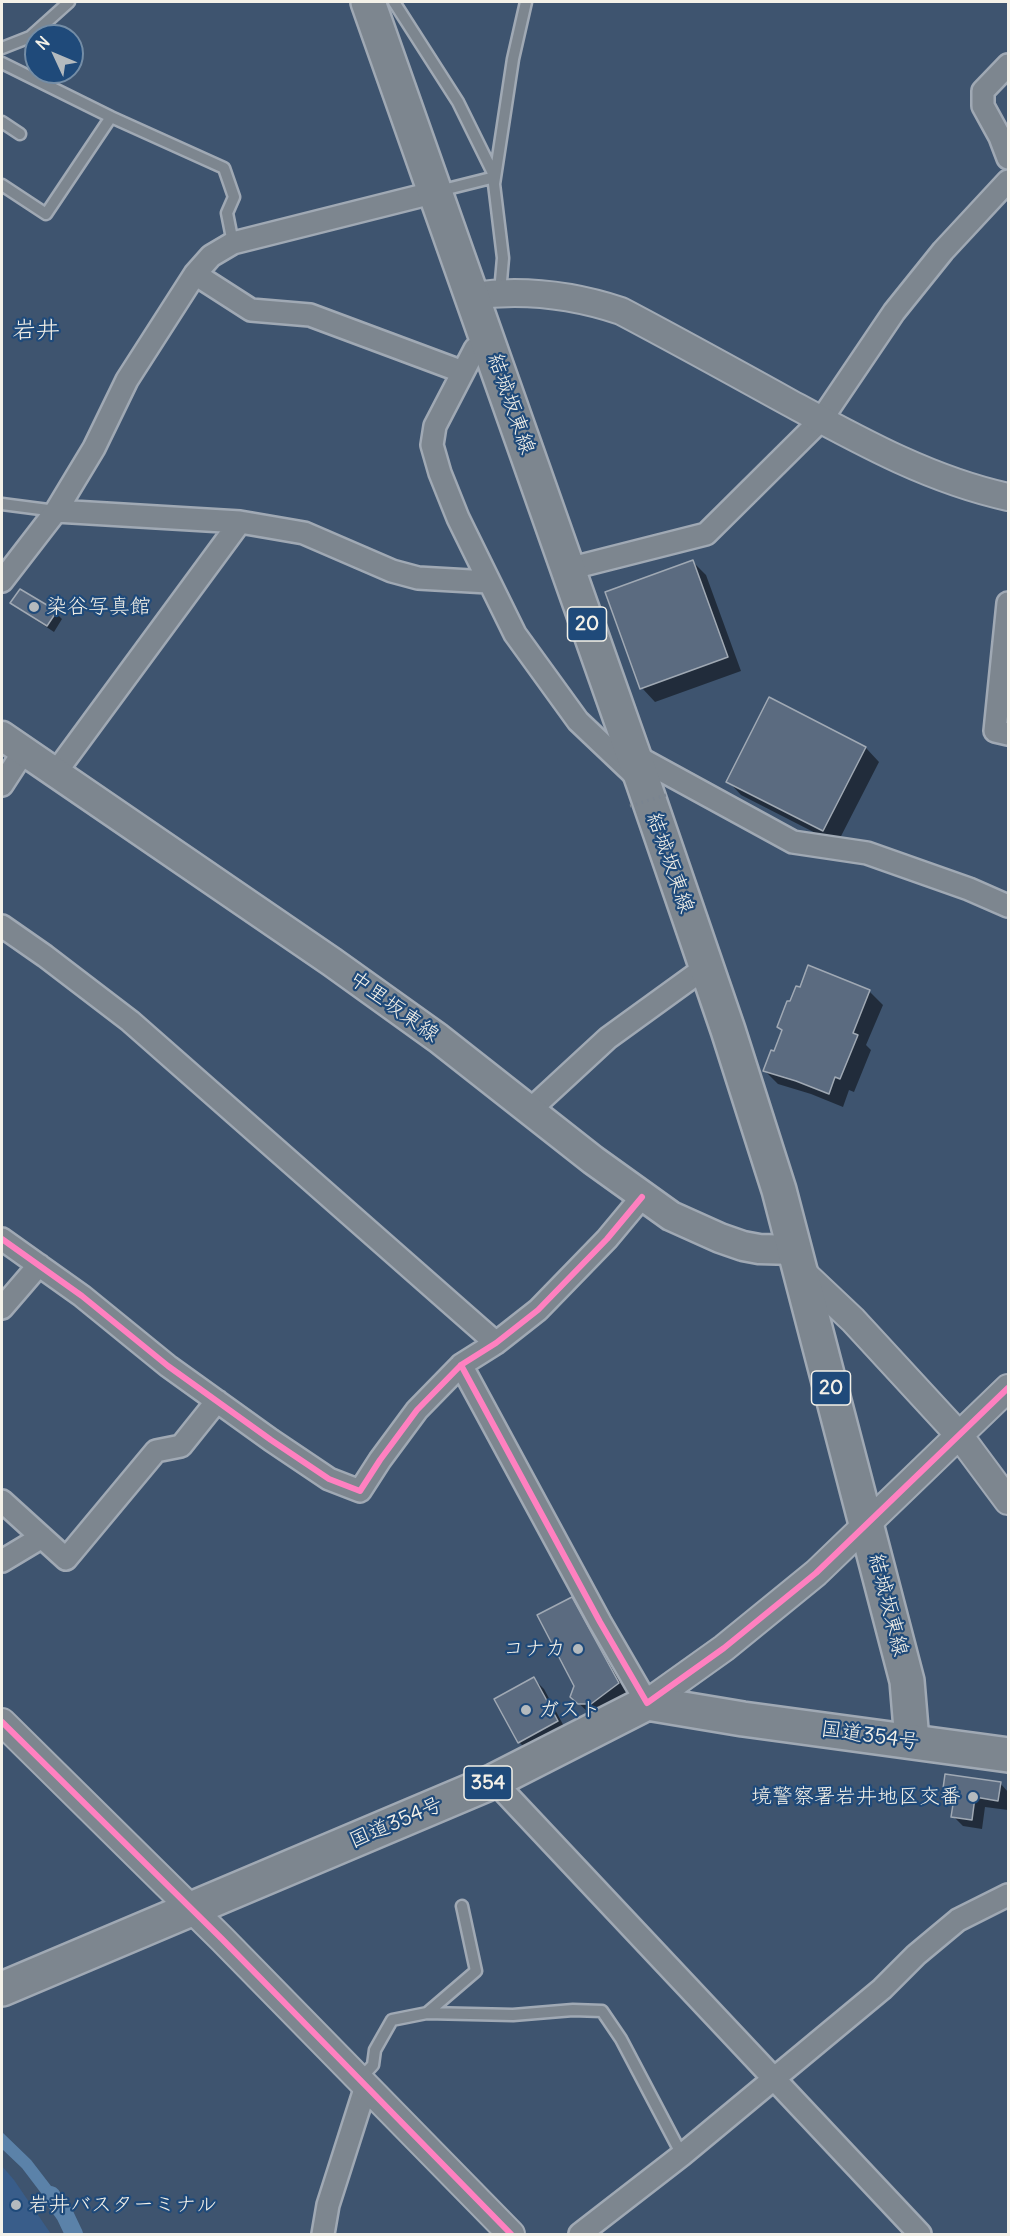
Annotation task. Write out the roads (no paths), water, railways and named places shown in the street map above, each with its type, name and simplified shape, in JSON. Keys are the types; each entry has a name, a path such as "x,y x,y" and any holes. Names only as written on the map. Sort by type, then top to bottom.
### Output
{"main road":[{"name":"結城坂東線","path":"368,2 436,192 486,294 488,340 761,1128 910,1694 912,1741"},
{"name":"中里坂東線","path":"13,743 351,975 438,1038 642,1197 671,1216 735,1244 797,1260"},
{"name":"国道354号","path":"2,1989 494,1781 647,1702 689,1711 1008,1755"}],"street":[{"path":"1008,65 983,91 983,106 1000,136 1008,158"},
{"path":"568,569 706,534 821,420 894,312 943,251 1008,181"},
{"path":"2,582 56,511 94,448 128,380 195,274 211,256 233,243 436,192"},
{"path":"195,274 251,310 310,315 463,372"},
{"path":"486,294 560,296 621,311 821,420 916,468 980,491 1008,497"},
{"path":"488,340 475,349 435,426 432,445 440,473 458,518 515,634 578,721 643,784 793,842 867,853 969,889 1008,906"},
{"path":"56,511 240,522 304,533 360,558 410,576 488,582"},
{"path":"56,772 240,522"},
{"path":"1008,603 995,731 1008,734"},
{"path":"2,785 13,743"},
{"path":"2,926 130,1021 496,1343"},
{"path":"530,1110 608,1038 706,967"},
{"path":"2,1239 217,1401 329,1479 360,1491 417,1410 461,1365 496,1343 538,1310 607,1239 642,1197"},
{"path":"797,1260 959,1435 1008,1501"},
{"path":"2,1308 39,1265"},
{"path":"461,1365 583,1591 647,1702 724,1648 788,1597 867,1525 1008,1388"},
{"path":"2,1501 66,1558 156,1451 181,1446 217,1401"},
{"path":"2,1561 42,1537"},
{"path":"4,1729 192,1910 511,2235"},
{"path":"494,1781 920,2235"},
{"path":"580,2235 682,2155 882,1989 916,1955 958,1920 1008,1894"},
{"path":"323,2235 328,2205 362,2083"}],"lane":[{"path":"2,48 30,37 69,2"},
{"path":"394,2 458,102 495,177"},
{"path":"486,294 502,258 494,184 513,59 526,2"},
{"path":"2,63 111,117 224,168 234,197 227,213 233,243"},
{"path":"2,185 46,214 111,117"},
{"path":"2,122 20,134"},
{"path":"436,192 495,177"},
{"path":"2,504 56,511"},
{"path":"427,2013 476,1971 462,1906"},
{"path":"362,2083 373,2065 375,2050 392,2020 427,2013 513,2015 573,2010 602,2011 621,2039 682,2155"}],"waterway":[{"path":"51,2195 65,2215 74,2234"}],"place":[{"name":"染谷写真館","path":"34,607"},
{"name":"コナカ","path":"578,1649"},
{"name":"ガスト","path":"526,1710"},
{"name":"境警察署岩井地区交番","path":"973,1797"},
{"name":"岩井バスターミナル","path":"16,2205"}],"district":[{"name":"岩井","path":"36,331"}]}
